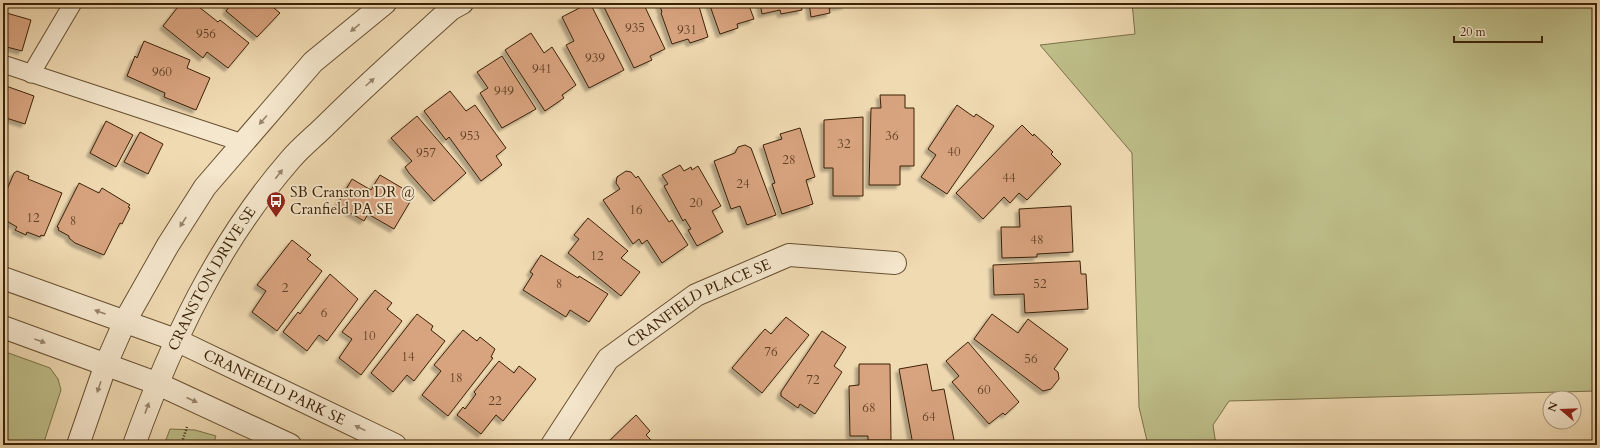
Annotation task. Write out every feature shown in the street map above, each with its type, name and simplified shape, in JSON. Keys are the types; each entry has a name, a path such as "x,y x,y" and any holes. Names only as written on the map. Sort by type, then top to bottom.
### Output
{"street":[{"path":"78,445 106,364 125,321 164,251 205,187 313,62 385,3"},
{"name":"CRANSTON DRIVE SE","path":"134,445 156,383 176,340 212,270 250,212 290,160 355,96 454,5"},
{"name":"CRANFIELD PLACE SE","path":"552,445 608,358 696,295 789,255 895,263"},
{"name":"CRANFIELD PARK SE","path":"3,278 176,340 395,445"},
{"path":"3,327 156,383 290,445"}],"lane":[{"path":"31,74 73,3"},
{"path":"3,64 243,143"}],"path":[{"path":"181,445 186,427"}],"green space":[{"path":"1132,3 1597,3 1597,391 1542,390 1542,392 1229,401 1213,425 1216,445 1148,445 1139,407 1132,153 1040,45 1135,34"},
{"path":"3,351 50,368 58,379 61,390 43,445 3,445"},
{"path":"170,429 195,430 216,436 213,445 164,445"}],"building":[{"path":"181,3 194,3 218,22 220,20 249,43 228,68 207,52 203,58 163,26"},
{"path":"225,3 268,3 280,13 257,37 226,11 229,7"},
{"path":"589,3 624,70 589,88 566,45 574,41 562,17"},
{"path":"602,3 636,3 637,6 642,4 645,7 665,49 650,56 652,60 634,68"},
{"path":"659,3 698,3 708,37 690,43 688,39 672,44"},
{"path":"709,3 748,3 754,19 737,24 738,28 720,34"},
{"path":"760,3 801,3 802,10 781,14 780,10 762,14"},
{"path":"809,3 846,3 846,5 829,8 830,13 811,17"},
{"path":"3,12 31,20 22,51 3,46"},
{"path":"531,33 544,53 552,47 576,85 562,95 564,98 545,111 505,50"},
{"path":"144,41 190,60 187,68 210,78 196,110 164,97 165,93 127,76 135,56 137,58"},
{"path":"502,56 536,109 502,128 480,93 488,88 477,72"},
{"path":"6,86 34,96 25,124 3,117 3,94"},
{"path":"450,91 466,111 475,105 506,148 496,156 502,165 481,181 449,137 446,140 424,111"},
{"path":"880,95 905,95 905,108 914,108 914,166 900,166 900,185 869,185 871,108 881,108"},
{"path":"957,105 974,117 976,114 994,126 947,194 921,177 936,155 928,149"},
{"path":"417,116 466,173 434,201 409,173 405,167 412,161 391,138"},
{"path":"863,117 863,196 833,196 833,168 824,168 824,120"},
{"path":"106,121 133,135 116,167 90,153"},
{"path":"1022,125 1053,152 1051,154 1061,164 1027,200 1019,193 1010,203 1004,197 983,219 956,193"},
{"path":"800,128 815,177 806,180 813,204 782,214 772,184 775,183 763,145 782,139 780,134"},
{"path":"140,132 163,144 148,174 124,162"},
{"path":"745,145 751,148 776,215 747,225 740,206 731,209 714,161 735,153 738,147"},
{"path":"680,165 684,171 691,167 692,170 698,166 721,206 712,211 723,232 697,246 688,230 691,229 685,219 683,221 664,186 668,184 662,175"},
{"path":"17,171 29,176 28,179 62,193 44,236 41,235 40,237 27,232 26,235 15,230 17,227 3,219 3,199 14,173"},
{"path":"626,171 631,172 636,178 638,176 669,222 672,220 688,245 662,263 647,240 642,244 639,239 633,244 603,200 620,189 616,183 617,177"},
{"path":"380,175 414,195 394,229 368,214 364,221 337,205 352,179 371,190"},
{"path":"79,183 99,193 102,188 130,205 122,224 120,223 104,255 75,243 69,238 69,236 58,230 59,228 57,227"},
{"path":"1071,206 1073,252 1037,254 1037,257 1002,258 1001,227 1020,227 1019,209"},
{"path":"588,218 628,251 621,258 640,272 621,296 568,253 579,239 574,235"},
{"path":"292,240 311,255 307,259 322,271 277,331 252,312 266,291 257,285"},
{"path":"541,255 578,278 579,276 608,294 589,322 570,310 566,317 523,290 533,274 530,272"},
{"path":"1080,261 1081,274 1086,274 1088,309 1025,313 1024,294 994,295 993,265"},
{"path":"330,274 358,299 327,341 319,335 307,351 283,332 298,312 300,314"},
{"path":"375,290 392,303 387,309 402,321 361,375 339,358 352,339 342,332"},
{"path":"417,314 433,326 431,330 445,341 414,381 407,375 393,392 371,373"},
{"path":"992,314 1018,333 1028,319 1068,349 1054,369 1058,372 1059,379 1051,389 1043,391 974,339"},
{"path":"786,317 809,335 762,393 732,368 765,329 771,334"},
{"path":"463,330 477,341 480,337 495,349 491,357 493,358 448,416 422,395 441,371 434,365"},
{"path":"822,331 846,347 834,366 842,372 815,414 800,404 798,408 781,396 781,392"},
{"path":"968,342 1019,402 1005,415 1003,413 989,424 952,382 959,376 946,361"},
{"path":"499,361 514,373 519,366 536,379 503,421 496,415 481,434 457,415 463,407 465,409 476,394 474,392"},
{"path":"859,364 890,364 891,440 868,440 868,436 850,436 849,386 859,385"},
{"path":"927,364 932,391 944,389 954,440 935,445 913,445 899,369"},
{"path":"636,415 650,431 646,435 656,445 605,445"}],"place":[{"name":"SB Cranston DR @ Cranfield PA SE","path":"276,218"}]}
